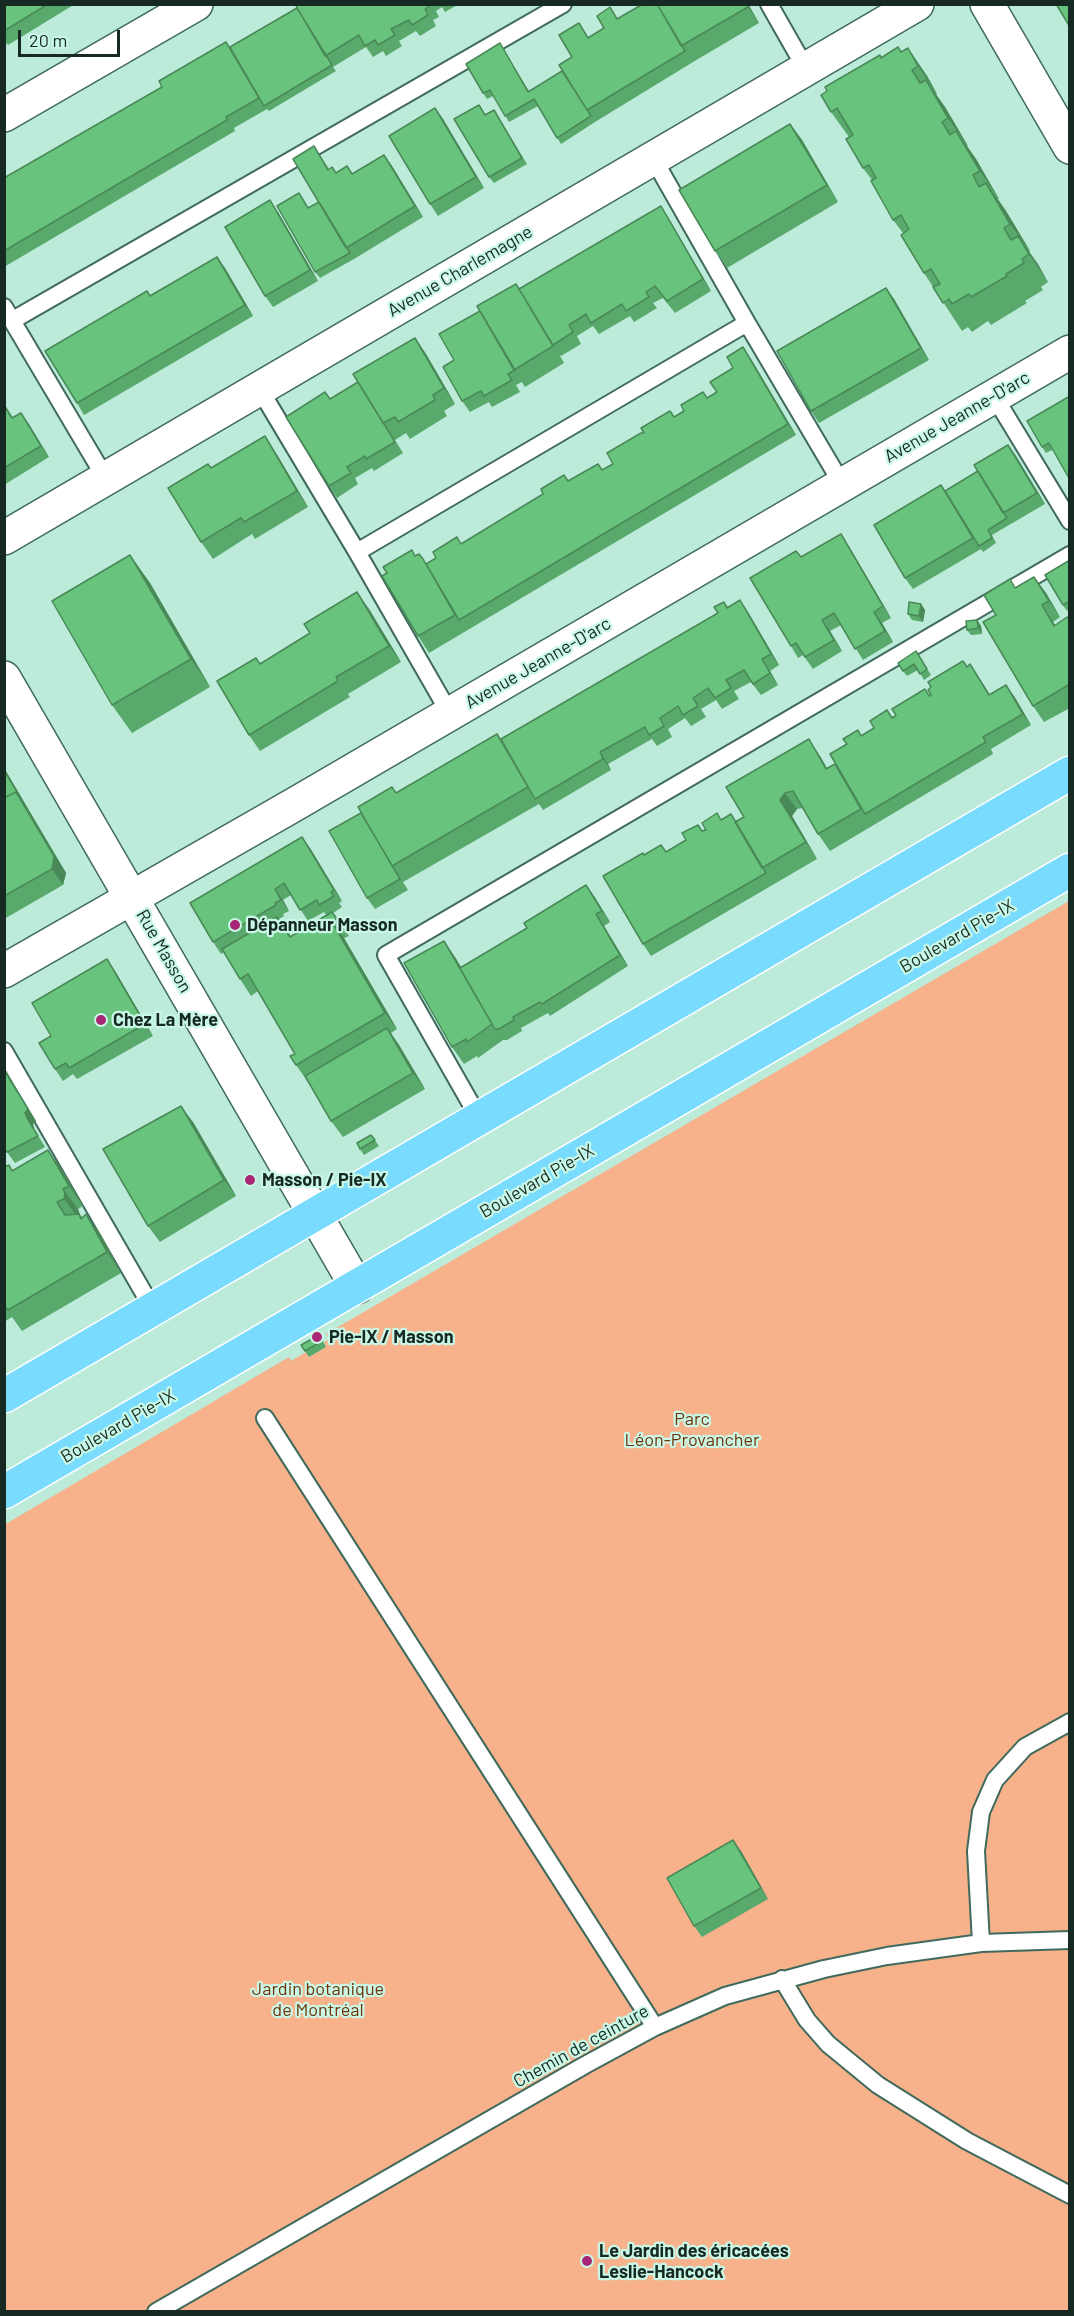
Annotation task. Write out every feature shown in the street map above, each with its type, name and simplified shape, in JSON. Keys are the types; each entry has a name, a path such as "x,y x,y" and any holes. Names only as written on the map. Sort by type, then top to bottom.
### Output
{"main road":[{"path":"4,1396 1070,773"},
{"name":"Boulevard Pie-IX","path":"4,1492 1070,870"}],"street":[{"path":"4,115 196,4"},
{"name":"Avenue Charlemagne","path":"4,538 917,4"},
{"path":"987,4 1070,147"},
{"name":"Avenue Jeanne-D'arc","path":"4,971 1070,352"},
{"name":"Rue Masson","path":"4,678 134,897 357,1287"}],"lane":[{"path":"106,479 9,313 563,4"},
{"path":"769,4 806,69"},
{"path":"653,158 842,484"},
{"path":"357,552 747,323"},
{"path":"259,388 450,714"},
{"path":"994,396 1070,521"},
{"path":"479,1118 386,955 1070,555"},
{"path":"4,1052 153,1309"},
{"path":"42,1156 59,1146"},
{"path":"265,1418 655,2027"},
{"path":"981,1943 976,1851 981,1812 995,1780 1025,1747 1070,1722"},
{"name":"Chemin de ceinture","path":"156,2312 364,2194 516,2103 655,2027 725,1996 782,1979 887,1956 981,1943 1070,1940"},
{"path":"782,1979 807,2020 828,2044 878,2085 967,2141 1070,2194"}],"green space":[{"name":"Jardin botanique de Montréal","path":"1069,901 1069,2311 5,2311 4,1525 289,1357 291,1361 306,1352 309,1357 326,1347 324,1342 329,1339 326,1334"}],"building":[{"path":"4,4 48,4 4,31"},
{"path":"295,4 431,5 425,9 428,15 412,25 409,20 391,29 395,35 378,45 375,40 365,46 359,35 325,56"},
{"path":"643,4 657,4 685,51 587,110 559,65 572,57 559,35 579,23 588,38 604,28 597,16 610,7 617,19"},
{"path":"657,4 746,4 748,7 681,46"},
{"path":"1056,4 1070,4 1070,27"},
{"path":"297,8 332,65 264,106 230,47"},
{"path":"226,42 259,98 226,117 227,120 4,251 4,178 162,87 159,81"},
{"path":"500,43 528,92 562,71 591,116 557,138 534,99 505,116 490,90 483,93 466,64"},
{"path":"898,47 901,52 908,48 918,66 912,70 920,83 926,80 948,118 942,122 950,135 956,131 980,171 973,175 979,187 986,183 1010,224 1004,228 1011,240 1018,236 1029,254 1022,259 1024,263 1006,274 1007,276 971,297 969,294 952,304 949,299 943,303 933,287 940,284 931,269 924,273 901,235 909,229 901,215 893,220 871,181 876,178 869,165 863,168 846,139 853,135 837,108 831,112 821,95 827,91 825,87"},
{"path":"479,105 485,115 494,110 522,158 489,177 454,119"},
{"path":"435,108 476,177 430,204 389,136"},
{"path":"790,124 827,185 715,251 679,190"},
{"path":"314,146 328,170 332,167 336,173 347,166 352,174 384,155 415,206 346,248 293,159"},
{"path":"299,193 308,208 319,202 350,253 315,272 277,206"},
{"path":"270,200 310,270 265,296 225,227"},
{"path":"661,206 703,279 667,301 655,286 646,292 649,297 626,311 622,304 591,323 586,314 569,325 573,332 553,345 519,289"},
{"path":"217,257 245,305 77,403 45,351 147,291 150,296"},
{"path":"516,284 553,346 514,370 477,306"},
{"path":"886,288 921,348 811,411 777,351"},
{"path":"480,311 515,370 508,374 512,380 484,396 481,391 462,401 443,367 454,360 439,334"},
{"path":"415,338 444,388 433,395 435,400 398,422 395,417 383,423 353,374"},
{"path":"743,347 788,424 459,620 426,564 436,558 433,552 457,537 461,544 543,494 541,489 564,475 568,481 598,464 602,470 613,464 607,453 644,433 641,428 670,411 674,417 676,416 684,411 681,405 703,392 707,398 717,392 710,382 733,368 727,357"},
{"path":"358,382 395,442 347,467 351,473 329,486 286,417 325,392 330,399"},
{"path":"1070,396 1070,480 1049,443 1042,447 1027,421"},
{"path":"4,405 12,418 21,413 41,446 4,468"},
{"path":"265,436 297,491 244,522 241,518 201,542 168,488 208,464 211,468"},
{"path":"1008,445 1037,493 1003,513 974,465"},
{"path":"978,471 1007,518 988,530 992,538 979,546 945,491"},
{"path":"941,485 973,538 905,578 874,525"},
{"path":"841,534 883,606 874,612 885,631 855,649 834,613 822,620 834,640 805,657 796,643 791,646 750,578 796,551 801,557"},
{"path":"412,550 415,556 419,554 423,559 455,615 418,636 382,576 387,573 383,567"},
{"path":"130,555 191,659 112,705 52,601"},
{"path":"1070,560 1070,601 1063,605 1045,575"},
{"path":"1034,577 1049,601 1042,605 1054,626 1067,617 1070,621 1070,684 1033,706 983,622 996,615 984,595 1010,579 1015,588"},
{"path":"357,592 389,646 336,677 338,681 249,735 217,681 256,658 260,664 310,633 304,624"},
{"path":"740,600 771,654 762,659 770,673 753,684 744,670 726,680 731,688 715,698 708,688 693,698 698,706 683,715 678,706 660,718 664,726 649,735 645,727 600,752 603,759 535,799 501,739 718,613 714,607 724,602 727,608"},
{"path":"909,602 921,604 919,616 908,614"},
{"path":"977,620 978,628 967,630 966,621"},
{"path":"916,651 927,669 920,674 914,664 903,671 898,663"},
{"path":"963,661 967,667 970,664 989,695 1006,685 1023,714 983,737 986,742 865,814 830,754 847,744 843,739 858,730 861,736 874,728 870,721 887,710 892,718 896,715 892,709 925,689 929,696 931,695 928,682"},
{"path":"497,734 528,787 392,866 358,807 392,787 396,793"},
{"path":"809,739 826,769 835,764 861,809 818,834 793,791 785,793 780,800 806,842 762,868 735,822 744,817 726,787"},
{"path":"4,770 20,797 16,792 4,798"},
{"path":"16,792 54,856 52,869 4,896 4,798"},
{"path":"361,813 400,879 367,898 329,831"},
{"path":"717,813 721,820 731,814 766,873 643,944 603,876 661,845 666,852 686,840 682,833 698,825 702,831 706,830 702,823"},
{"path":"302,837 334,890 331,892 334,896 319,905 317,900 300,910 284,883 275,889 281,900 275,903 276,905 213,942 190,903"},
{"path":"586,885 602,911 596,914 620,955 542,1004 540,1002 513,1017 514,1020 499,1029 495,1029 460,968 527,928 524,923"},
{"path":"332,912 337,919 332,922 385,1013 296,1065 290,1056 295,1054 248,974 240,979 222,949 277,917 290,937"},
{"path":"444,941 492,1024 467,1042 466,1039 452,1047 404,963"},
{"path":"107,959 145,1024 69,1068 66,1063 55,1069 39,1043 51,1036 32,1003"},
{"path":"387,1028 413,1073 331,1121 305,1076"},
{"path":"4,1070 28,1109 25,1113 38,1136 7,1152 4,1148"},
{"path":"181,1106 224,1180 148,1226 103,1149"},
{"path":"371,1135 375,1140 360,1149 357,1143"},
{"path":"48,1150 69,1186 63,1189 64,1199 57,1202 65,1215 79,1214 81,1219 86,1214 107,1252 8,1310 4,1305 4,1167 9,1165 12,1171"},
{"path":"319,1335 322,1341 305,1351 301,1345"},
{"path":"733,1840 761,1888 694,1926 667,1878"}],"place":[{"name":"Dépanneur Masson","path":"235,925"},
{"name":"Chez La Mère","path":"101,1020"},
{"name":"Masson / Pie-IX","path":"250,1180"},
{"name":"Pie-IX / Masson","path":"317,1337"},
{"name":"Le Jardin des éricacées Leslie-Hancock","path":"587,2261"}],"park label":[{"name":"Parc Léon-Provancher","path":"692,1429"}]}
